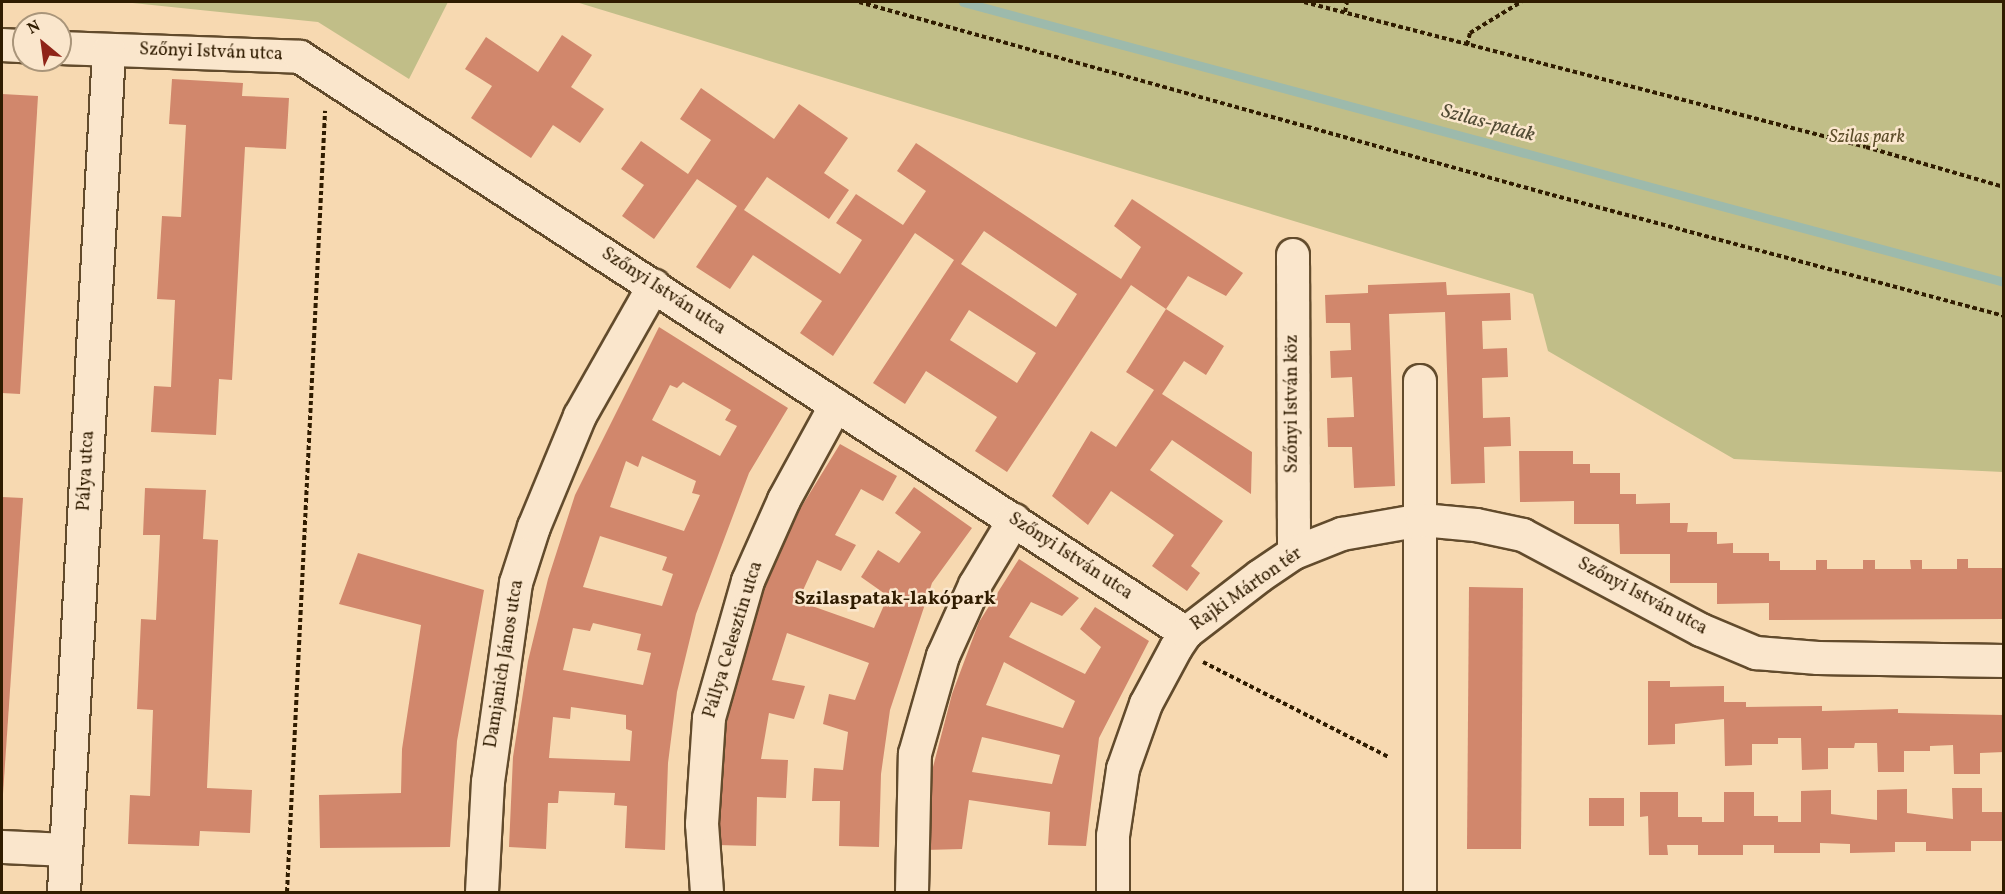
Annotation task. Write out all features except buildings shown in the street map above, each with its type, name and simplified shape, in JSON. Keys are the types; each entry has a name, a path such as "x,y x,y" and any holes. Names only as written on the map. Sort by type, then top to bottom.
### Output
{"street":[{"name":"Szőnyi István utca","path":"72,48 300,57 1014,520 1181,640"},
{"name":"Pálya utca","path":"64,892 109,50"},
{"name":"Szőnyi István köz","path":"1293,255 1294,553"},
{"name":"Damjanich János utca","path":"482,892 488,782 516,583 534,527 580,416 654,286"},
{"path":"1420,381 1422,520 1420,892"},
{"name":"Pállya Celesztin utca","path":"707,892 702,824 709,718 748,580 784,500 836,405"},
{"path":"912,892 911,823 918,743 943,656 975,585 1014,520"},
{"name":"Szőnyi István utca","path":"1422,520 1476,525 1523,535 1701,630 1756,653 1818,658 2004,661"},
{"name":"Rajki Márton tér","path":"1113,892 1113,836 1124,769 1146,704 1181,640 1294,553 1342,534 1422,520"},
{"path":"2,847 66,850"}],"path":[{"path":"859,2 1545,193 2004,316"},
{"path":"1304,2 1866,147 2004,188"},
{"path":"1345,12 1347,2"},
{"path":"1467,45 1470,33 1521,2"},
{"path":"287,892 327,74"},
{"path":"1181,640 1421,774"}],"green space":[{"path":"123,2 448,2 409,79 318,22"},
{"name":"Szilas park","path":"576,2 2003,2 2003,472 1734,459 1548,351 1533,294"}],"waterway":[{"name":"Szilas-patak","path":"963,2 2004,282"}],"district":[{"name":"Szilaspatak-lakópark","path":"895,599"}]}
